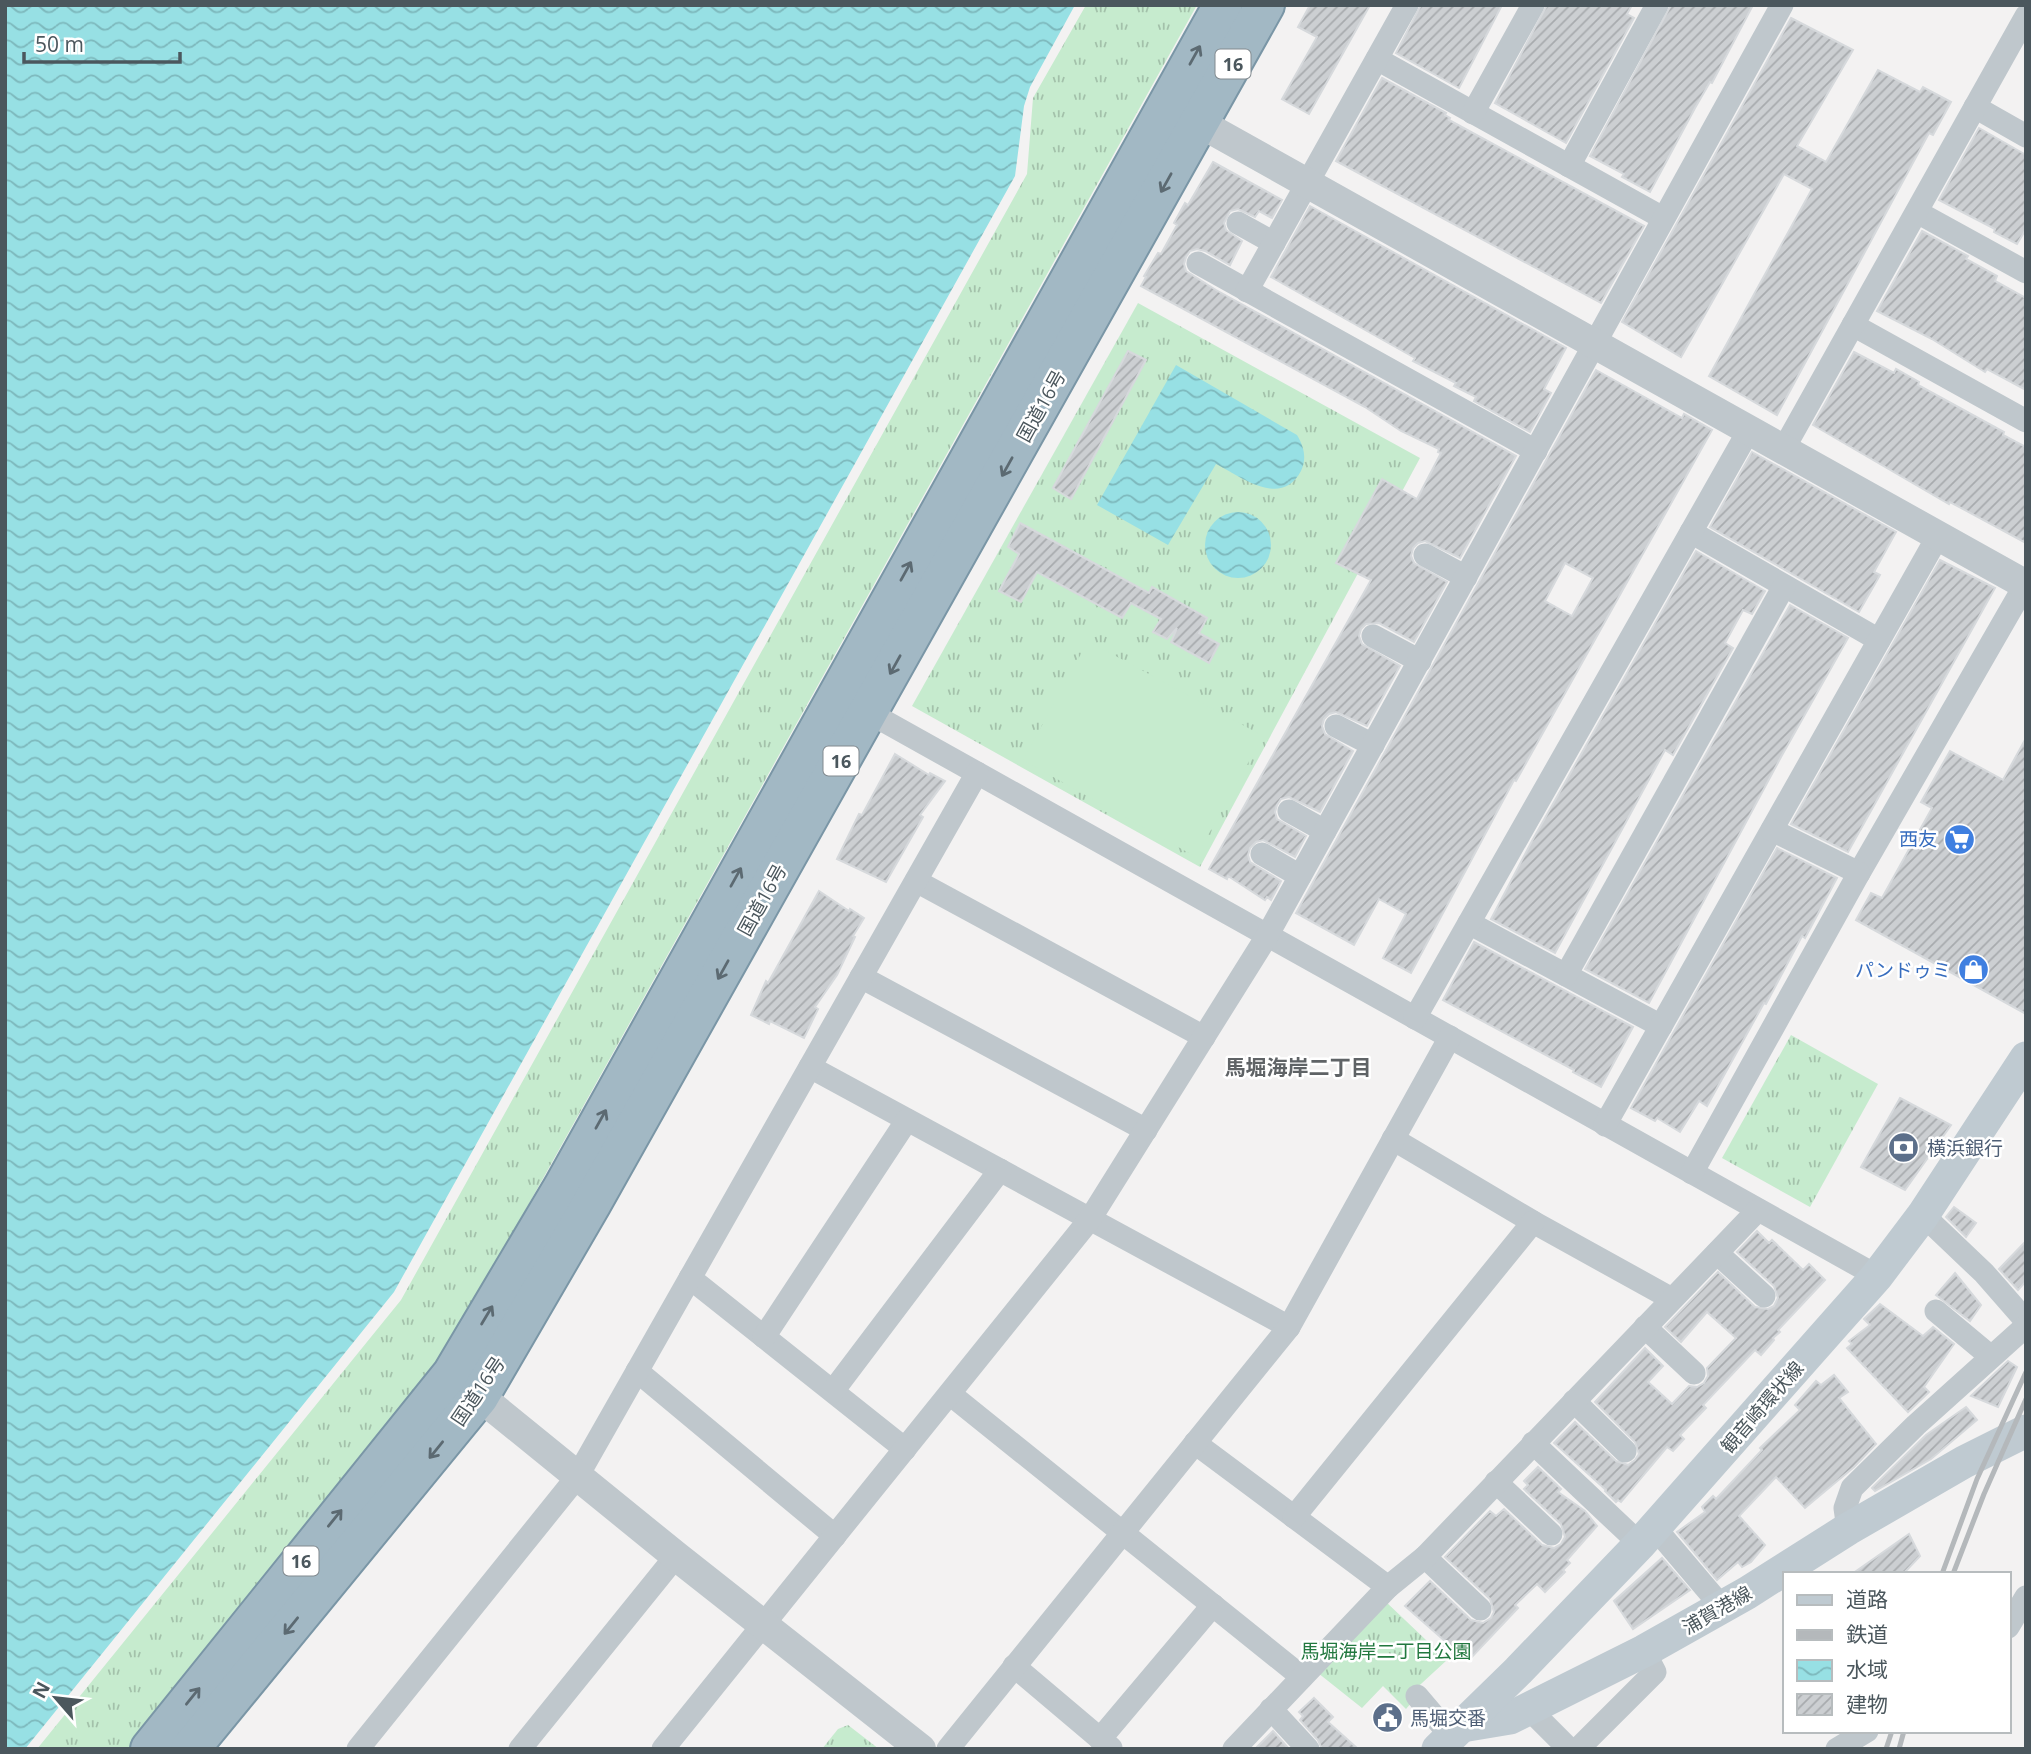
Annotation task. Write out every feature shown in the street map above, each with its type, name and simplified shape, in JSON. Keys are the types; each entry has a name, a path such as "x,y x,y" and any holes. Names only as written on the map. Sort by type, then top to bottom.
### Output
{"highway":[{"name":"国道16号","path":"853,704 1167,105 1223,5"},
{"name":"国道16号","path":"190,1749 465,1385 563,1187 1199,123 1265,5"},
{"name":"国道16号","path":"150,1749 465,1385"}],"main road":[{"name":"観音崎環状線","path":"1450,1737 1647,1536 1877,1276 1923,1215 2026,1058"},
{"name":"浦賀港線","path":"1450,1737 1510,1718 1644,1651 1964,1462 2026,1431"}],"street":[{"path":"1247,291 1407,5"},
{"path":"1473,113 1533,5"},
{"path":"1569,166 1657,5"},
{"path":"663,1749 1090,1219 1267,936 1782,5"},
{"path":"1783,450 2026,16"},
{"path":"1377,60 1663,218"},
{"path":"1167,105 2025,585 1859,873 1692,1173"},
{"path":"1975,107 2026,136"},
{"path":"1917,212 2026,272"},
{"path":"1238,223 1274,243"},
{"path":"1198,263 1536,451"},
{"path":"1853,325 2026,421"},
{"path":"1415,1018 1749,430"},
{"path":"1691,533 1879,639"},
{"path":"1605,1125 1938,536"},
{"path":"1425,555 1466,577"},
{"path":"1566,975 1784,586"},
{"path":"1373,636 1420,661"},
{"path":"853,704 1877,1276"},
{"path":"1336,726 1373,745"},
{"path":"358,1749 577,1477 977,773"},
{"path":"1289,811 1325,831"},
{"path":"1772,830 1859,873"},
{"path":"1262,854 1300,876"},
{"path":"916,881 1204,1037"},
{"path":"1469,923 1661,1026"},
{"path":"861,977 1146,1130"},
{"path":"948,1749 1289,1327 1450,1037"},
{"path":"810,1067 1289,1327"},
{"path":"764,1337 907,1119"},
{"path":"1393,1139 1533,1222 1672,1299"},
{"path":"833,1391 1000,1170"},
{"path":"1234,1749 1388,1587 1425,1557 1758,1210"},
{"path":"1848,1529 1845,1508 1852,1488 1990,1356 2023,1334 1984,1273 1923,1215"},
{"path":"1294,1517 1533,1222"},
{"path":"1717,1253 1765,1296"},
{"path":"690,1278 905,1449"},
{"path":"1936,1311 1990,1356"},
{"path":"1645,1326 1694,1373"},
{"path":"637,1371 835,1536"},
{"path":"465,1385 921,1749"},
{"path":"950,1394 1302,1677"},
{"path":"1574,1401 1626,1451"},
{"path":"1195,1443 1388,1587"},
{"path":"1533,1443 1647,1536 1722,1607"},
{"path":"1496,1482 1551,1534"},
{"path":"520,1749 676,1556"},
{"path":"1425,1557 1480,1609"},
{"path":"2010,1624 2026,1597"},
{"path":"1014,1666 1106,1744 1213,1605"},
{"path":"1578,1749 1655,1672 1644,1651"},
{"path":"1417,1696 1450,1737"},
{"path":"1271,1709 1308,1749"},
{"path":"1530,1709 1569,1749"},
{"path":"1837,1749 1864,1733"}],"green space":[{"path":"1086,5 1197,5 439,1365 130,1749 37,1749 401,1300 1027,174 1033,98"},
{"path":"1138,303 1420,458 1200,867 912,706"},
{"path":"1088,641 1263,736 1196,857 1023,760"},
{"path":"1791,1035 1878,1084 1810,1207 1722,1158"},
{"name":"馬堀海岸二丁目公園","path":"1384,1600 1447,1660 1409,1695 1412,1702 1406,1709 1383,1686 1362,1708 1318,1673"},
{"path":"848,1725 879,1749 822,1749 838,1729"}],"water":[{"path":"5,5 1075,5 1030,87 1024,106 1015,176 394,1292 25,1749 5,1749"},
{"path":"1176,365 1297,435 1304,457 1301,471 1293,482 1283,488 1272,489 1248,482 1216,464 1168,545 1097,505"},
{"path":"1231,512 1245,512 1257,517 1266,526 1271,545 1269,558 1262,569 1245,578 1231,578 1219,573 1210,564 1205,552 1205,538 1210,526 1219,517"}],"building":[{"path":"1310,5 1370,5 1309,114 1282,99 1317,37 1298,27"},
{"path":"1421,5 1502,5 1459,88 1396,53"},
{"path":"1547,5 1632,5 1627,14 1634,18 1566,143 1495,103"},
{"path":"1671,5 1753,5 1650,192 1590,156"},
{"path":"1791,18 1853,50 1797,146 1826,162 1878,70 1920,92 1923,87 1951,102 1933,135 1929,133 1777,415 1709,376 1812,189 1784,174 1681,357 1622,322"},
{"path":"1382,78 1446,113 1449,120 1644,226 1601,303 1336,161"},
{"path":"1979,128 2026,155 2026,229 2017,244 1994,232 1995,229 1939,200"},
{"path":"1213,162 1282,200 1272,218 1259,211 1255,217 1238,209 1230,211 1224,223 1226,230 1242,241 1230,265 1197,249 1190,251 1186,257 1186,271 1516,456 1460,558 1425,541 1413,548 1411,556 1414,563 1447,582 1414,642 1379,623 1366,624 1361,629 1359,636 1362,644 1400,666 1367,726 1336,712 1324,719 1322,726 1325,734 1353,751 1320,812 1289,797 1281,799 1277,805 1277,819 1306,836 1295,857 1263,840 1250,848 1250,862 1281,881 1271,900 1267,897 1265,900 1228,876 1227,879 1209,869 1371,580 1336,563 1382,479 1417,499 1441,453 1438,452 1439,449 1401,431 1365,407 1141,286 1146,277 1144,276 1158,253 1161,254 1177,225 1174,223 1185,203 1188,205"},
{"path":"1310,206 1566,348 1544,389 1551,393 1530,432 1474,401 1476,397 1454,386 1456,383 1413,361 1415,358 1271,277"},
{"path":"1922,231 1968,256 1966,259 1997,276 1995,281 2026,298 2026,390 1987,369 1985,372 1932,339 1877,311"},
{"path":"1128,351 1146,360 1071,499 1053,488"},
{"path":"1854,352 1894,373 1896,369 1919,382 1918,385 2026,447 2026,543 1950,502 1949,504 1813,425"},
{"path":"1596,370 1682,418 1684,414 1712,430 1516,781 1514,780 1411,973 1383,958 1406,914 1379,899 1354,945 1296,913","holes":["1565,563 1593,578 1572,616 1545,601"]},
{"path":"1752,452 1896,532 1874,572 1880,575 1859,612 1710,527"},
{"path":"1020,523 1149,593 1152,587 1207,618 1199,633 1219,644 1209,663 1171,642 1177,628 1167,639 1153,632 1161,619 1131,603 1122,618 1037,572 1021,602 999,591 1019,554 1008,547"},
{"path":"1696,551 1765,591 1752,614 1743,610 1725,643 1733,648 1673,755 1665,750 1555,953 1491,919 1532,841"},
{"path":"1940,560 1995,588 1848,852 1791,824"},
{"path":"1790,605 1848,638 1649,1003 1585,969"},
{"path":"2026,738 2026,1014 1856,920 1871,893 1882,898 1932,808 1921,802 1950,751 2003,780"},
{"path":"895,754 929,775 930,773 945,781 920,815 923,817 886,882 837,859 859,814 862,815"},
{"path":"1777,848 1837,878 1707,1106 1699,1101 1680,1132 1657,1118 1655,1121 1631,1108"},
{"path":"819,891 864,918 853,936 855,937 837,975 815,1007 818,1009 804,1038 751,1015 766,981 768,983"},
{"path":"1474,942 1633,1027 1601,1087 1443,1000"},
{"path":"1900,1098 1951,1125 1905,1190 1861,1167"},
{"path":"1954,1207 1976,1223 1966,1237 1946,1217"},
{"path":"1757,1231 1769,1243 1772,1240 1803,1270 1809,1264 1825,1280 1778,1330 1780,1332 1761,1355 1755,1350 1703,1405 1706,1408 1680,1435 1684,1439 1673,1451 1667,1447 1621,1502 1616,1502 1554,1443 1575,1422 1616,1461 1628,1465 1635,1460 1639,1454 1635,1442 1595,1402 1645,1348 1663,1366 1648,1382 1672,1404 1689,1386 1697,1387 1704,1383 1708,1376 1707,1368 1736,1338 1707,1312 1681,1342 1665,1327 1718,1272 1755,1307 1768,1309 1774,1306 1778,1298 1774,1286 1737,1252"},
{"path":"2026,1241 2026,1281 2018,1290 1999,1269"},
{"path":"1955,1273 1981,1305 1970,1321 1936,1295"},
{"path":"1880,1304 1923,1336 1933,1327 1954,1344 1924,1387 1929,1392 1908,1412 1847,1348 1852,1344 1849,1341 1870,1325 1864,1319"},
{"path":"2008,1361 2017,1367 1998,1407 1971,1396"},
{"path":"1834,1375 1848,1392 1839,1398 1876,1444 1854,1467 1805,1508 1776,1477 1739,1516 1765,1545 1751,1562 1742,1567 1738,1562 1717,1580 1677,1532 1705,1512 1702,1507 1713,1496 1716,1499 1762,1450 1760,1448 1800,1410 1795,1405 1816,1381 1821,1385"},
{"path":"1966,1407 1977,1420 1931,1459 1875,1491 1872,1488 1926,1435"},
{"path":"1538,1467 1561,1489 1558,1492 1585,1511 1597,1526 1567,1560 1570,1563 1563,1570 1565,1572 1545,1592 1537,1584 1515,1605 1518,1608 1469,1660 1463,1656 1458,1659 1443,1645 1446,1642 1405,1606 1430,1581 1471,1620 1483,1623 1491,1618 1494,1612 1490,1599 1445,1557 1490,1511 1496,1516 1504,1509 1542,1545 1554,1548 1561,1544 1565,1537 1561,1524 1524,1489 1528,1485 1524,1481"},
{"path":"1909,1534 1920,1556 1905,1572 1855,1572"},
{"path":"1662,1558 1690,1590 1633,1629 1614,1601"},
{"path":"1314,1698 1333,1717 1328,1722 1358,1749 1322,1749 1318,1740 1300,1720 1303,1716 1299,1712"},
{"path":"1273,1731 1289,1749 1255,1749"}],"railway":[{"path":"1943,1572 1977,1479 2026,1372"},
{"path":"1954,1572 1984,1494 2026,1399"},
{"path":"1886,1749 1891,1733"},
{"path":"1899,1749 1903,1733"}],"place":[{"name":"西友","path":"1960,839"},
{"name":"パンドゥミ","path":"1974,970"},
{"name":"横浜銀行","path":"1904,1148"},
{"name":"馬堀交番","path":"1387,1718"}],"district":[{"name":"馬堀海岸二丁目","path":"1298,1067"}]}
